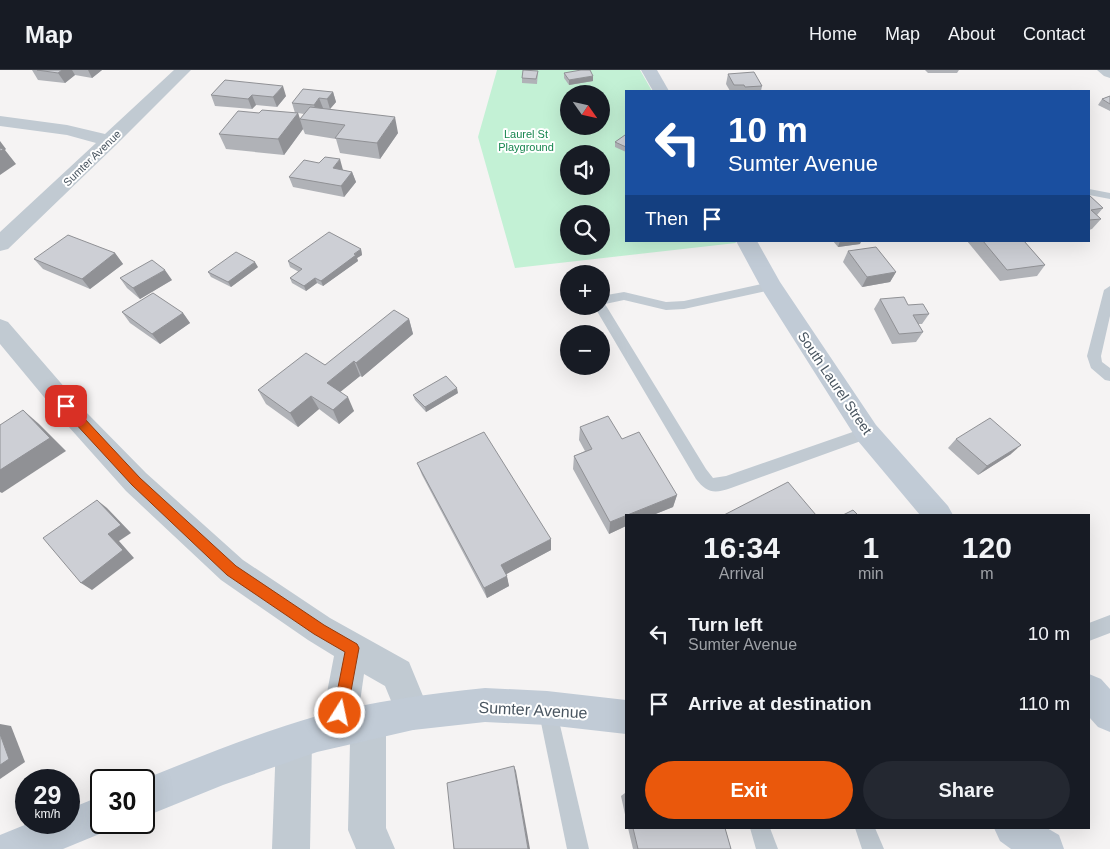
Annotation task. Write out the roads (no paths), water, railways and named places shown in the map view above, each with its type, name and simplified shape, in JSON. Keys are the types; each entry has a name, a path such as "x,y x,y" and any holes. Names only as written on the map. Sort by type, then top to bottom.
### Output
{"street":[{"name":"Sumter Avenue","path":"0,244 183,70"},
{"path":"649,70 660,90"},
{"path":"1105,70 1110,73"},
{"path":"0,122 67,130 110,141"},
{"name":"South Laurel Street","path":"747,242 771,286 867,433 937,514"},
{"path":"0,328 77,419 136,482 232,570 319,630 397,674 413,713"},
{"path":"352,648 353,726 367,830 376,849"},
{"path":"1090,692 1110,716"},
{"name":"Sumter Avenue","path":"155,794 294,742 353,726 413,713 485,705 547,708 625,717"},
{"path":"291,849 294,742"},
{"path":"14,849 90,819"},
{"path":"1015,829 1045,849"}],"lane":[{"path":"1090,192 1110,196"},
{"path":"610,298 624,296 666,306 684,305 771,286"},
{"path":"1110,290 1094,356 1096,364 1110,376"},
{"path":"605,315 701,474 710,485 726,483 867,433"},
{"path":"1090,632 1110,624"},
{"path":"547,708 578,849"},
{"path":"760,829 767,849"},
{"path":"865,829 873,849"}],"park label":[{"name":"Laurel St Playground","path":"526,140"}]}
